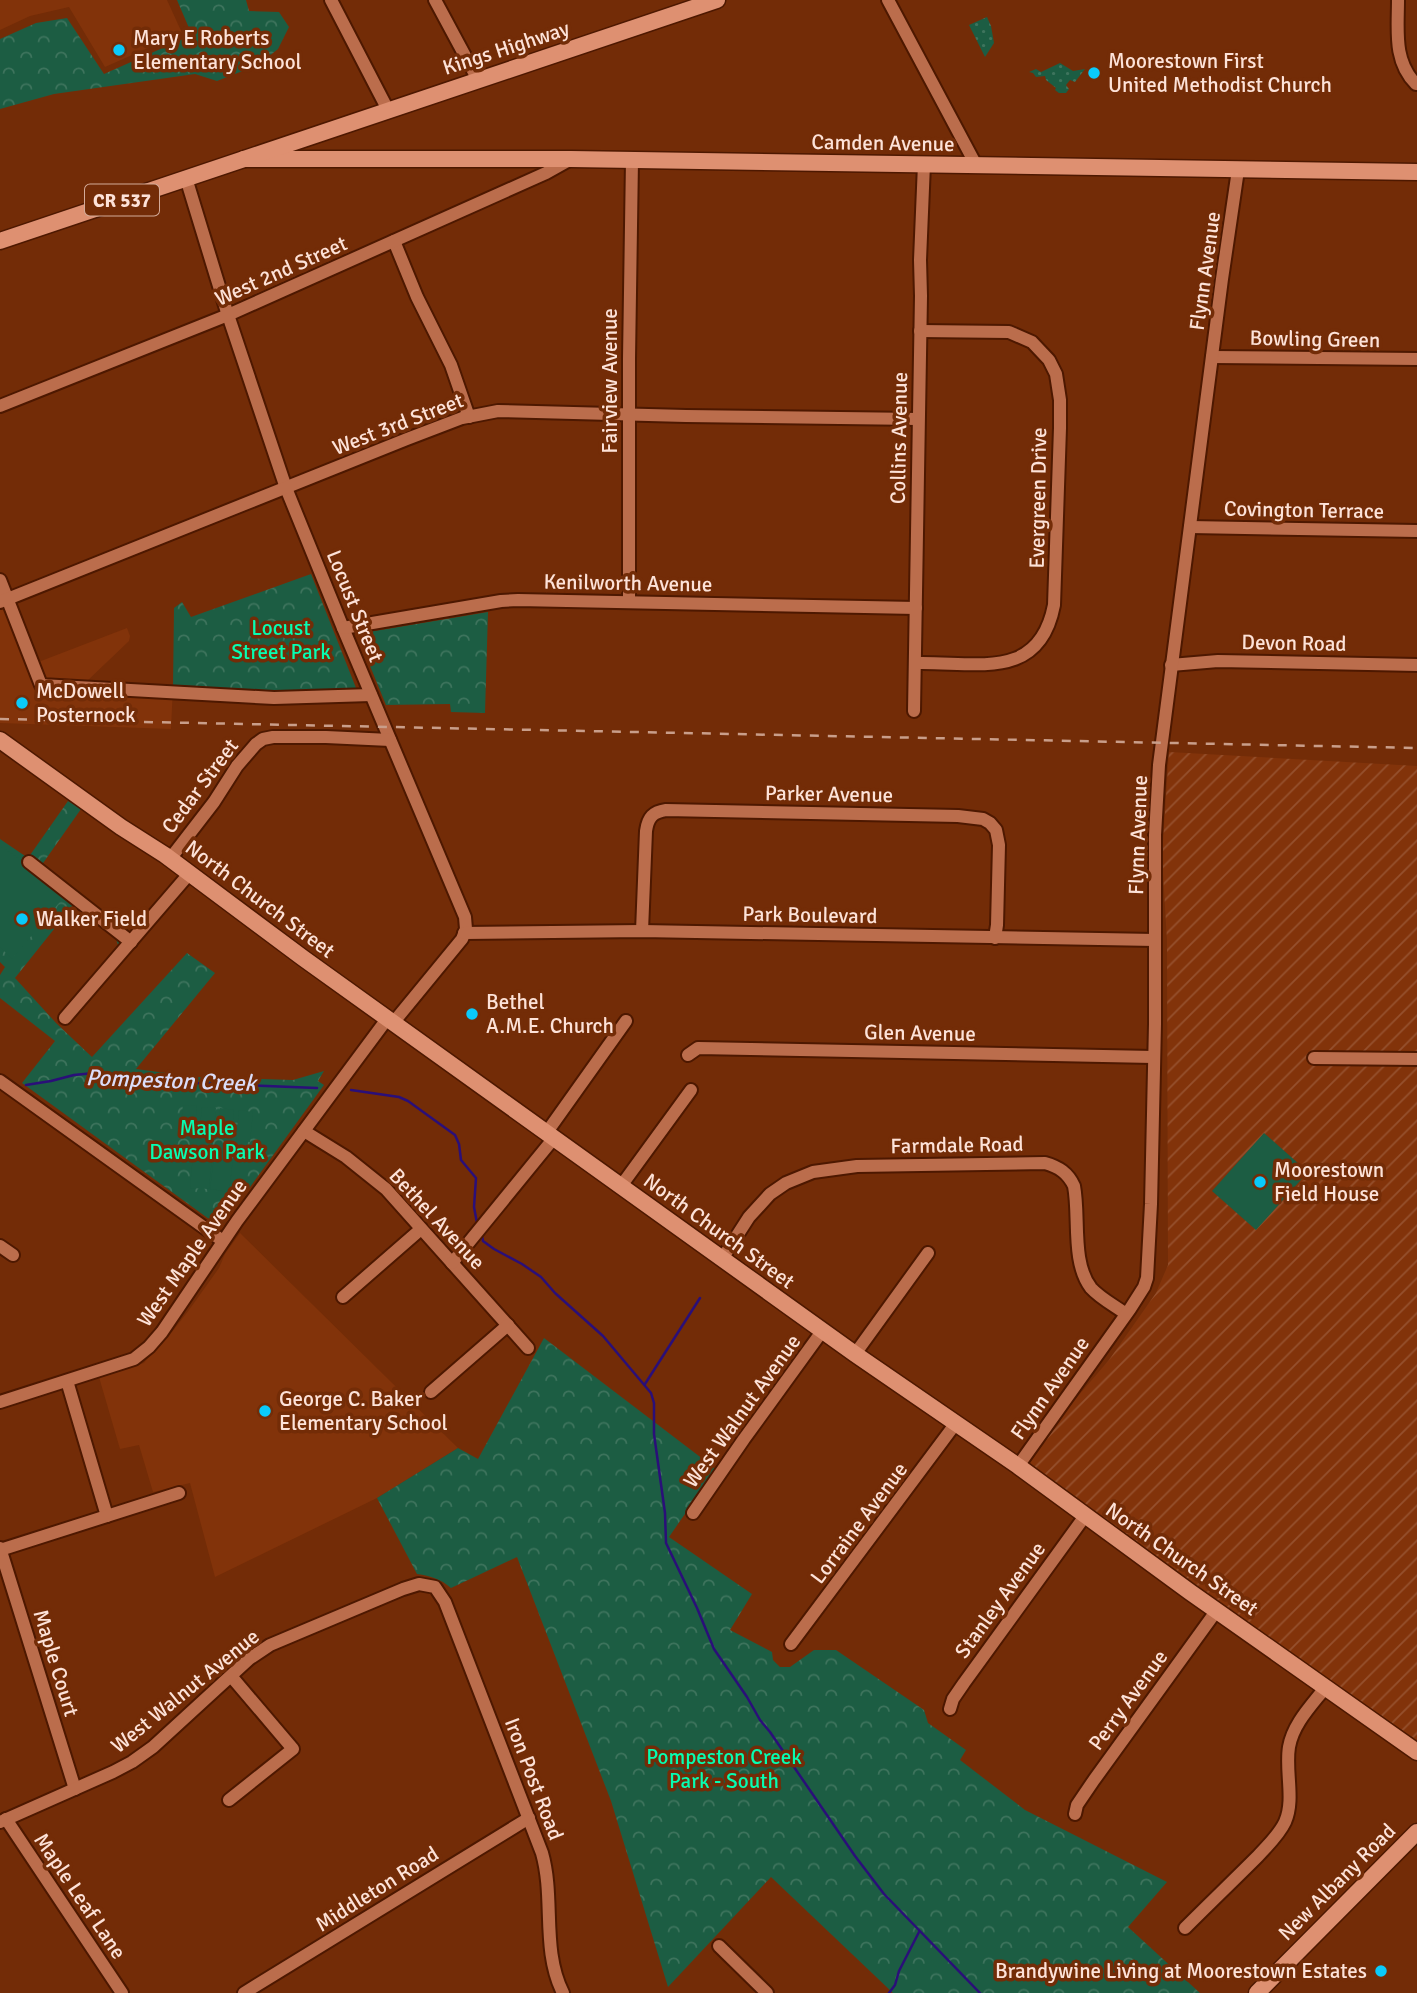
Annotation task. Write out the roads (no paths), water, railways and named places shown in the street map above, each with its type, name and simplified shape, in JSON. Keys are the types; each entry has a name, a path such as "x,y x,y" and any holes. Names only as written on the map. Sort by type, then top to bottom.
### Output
{"main road":[{"name":"Kings Highway","path":"317,136 683,5 717,0"},
{"name":"Camden Avenue","path":"317,136 321,147 327,153 349,158"},
{"name":"CR 537","path":"0,241 317,136"},
{"name":"Camden Avenue","path":"244,159 571,159 1417,173"},
{"name":"North Church Street","path":"0,740 170,859 390,1021 855,1354 1018,1466 1417,1752"},
{"name":"New Albany Road","path":"1257,1993 1417,1832"}],"street":[{"path":"331,0 388,110"},
{"path":"435,0 478,80"},
{"path":"888,0 976,165"},
{"path":"1398,0 1396,30 1399,51 1405,68 1416,84"},
{"name":"West 2nd Street","path":"0,405 229,315 571,159"},
{"name":"Fairview Avenue","path":"629,602 632,160"},
{"name":"Collins Avenue","path":"914,711 920,260 924,164"},
{"name":"Flynn Avenue","path":"1018,1466 1144,1287 1148,1262 1156,800 1171,665 1238,170"},
{"name":"Locust Street","path":"186,178 286,488 463,910 466,924 464,933"},
{"path":"394,242 417,297 451,365 469,417"},
{"name":"Evergreen Drive","path":"915,663 1002,663 1028,652 1046,632 1054,605 1060,428 1056,374 1049,360 1032,342 1009,332 920,331"},
{"name":"Bowling Green","path":"1212,357 1417,359"},
{"name":"West 3rd Street","path":"4,600 407,439 469,417 498,411 918,419"},
{"name":"Covington Terrace","path":"1190,527 1417,531"},
{"path":"0,580 4,600 41,685 274,698 371,695"},
{"name":"Kenilworth Avenue","path":"343,628 501,601 916,607"},
{"name":"Devon Road","path":"1171,665 1218,661 1417,665"},
{"name":"Cedar Street","path":"170,859 250,750 263,740 273,737 390,740"},
{"name":"Parker Avenue","path":"642,931 646,831 649,817 660,811 824,812 983,818 996,830 999,845 995,938"},
{"path":"29,862 131,942"},
{"path":"65,1018 189,874"},
{"name":"Park Boulevard","path":"464,933 642,931 1155,940"},
{"path":"390,1021 464,933"},
{"name":"West Maple Avenue","path":"0,1402 134,1359 149,1347 168,1325 223,1241 304,1130 390,1021"},
{"path":"452,1262 551,1135 626,1021"},
{"name":"Glen Avenue","path":"688,1055 698,1048 1153,1057"},
{"path":"1314,1058 1417,1059"},
{"path":"0,1080 223,1241"},
{"path":"621,1186 691,1090"},
{"name":"Bethel Avenue","path":"304,1130 378,1181 528,1348"},
{"name":"Farmdale Road","path":"722,1259 749,1217 770,1194 786,1183 813,1171 857,1166 1045,1163 1063,1171 1074,1186 1079,1252 1084,1277 1097,1294 1126,1314"},
{"path":"343,1297 421,1229"},
{"path":"0,1246 13,1255"},
{"path":"855,1354 928,1253"},
{"path":"431,1392 508,1325"},
{"name":"West Walnut Avenue","path":"693,1513 823,1331"},
{"path":"67,1381 107,1516"},
{"name":"Lorraine Avenue","path":"791,1644 956,1423"},
{"path":"0,1549 179,1493"},
{"name":"Stanley Avenue","path":"950,1709 953,1699 970,1674 1085,1516"},
{"name":"Maple Court","path":"0,1549 75,1789"},
{"name":"West Walnut Avenue","path":"3,1821 132,1762 249,1659 270,1645 403,1589 419,1584 435,1587"},
{"name":"Iron Post Road","path":"435,1587 445,1602 545,1865 549,1889 552,1961 563,1993"},
{"name":"Perry Avenue","path":"1075,1814 1077,1805 1094,1780 1217,1610"},
{"path":"229,1800 293,1749 231,1676"},
{"path":"1185,1928 1256,1857 1285,1823 1291,1738 1325,1688"},
{"name":"Middleton Road","path":"244,1993 529,1818"},
{"name":"Maple Leaf Lane","path":"3,1821 122,1993"},
{"path":"719,1946 767,1993"}],"waterway":[{"name":"Pompeston Creek","path":"26,1085 94,1073 196,1083 317,1088"},
{"name":"Pompeston Creek","path":"351,1090 399,1097 455,1135 461,1160 476,1178 474,1207 477,1223"},
{"name":"Pompeston Creek","path":"482,1236 483,1241 494,1249 541,1277 603,1336 651,1393 666,1543 714,1649 760,1720 884,1894 980,1993"},
{"path":"645,1384 700,1298"},
{"path":"889,1993 919,1932"}],"railway":[{"path":"0,719 1417,748"}],"place":[{"name":"Mary E Roberts Elementary School","path":"119,50"},
{"name":"Moorestown First United Methodist Church","path":"1094,73"},
{"name":"McDowell Posternock","path":"22,703"},
{"name":"Walker Field","path":"22,919"},
{"name":"Bethel A.M.E. Church","path":"472,1014"},
{"name":"Moorestown Field House","path":"1260,1182"},
{"name":"George C. Baker Elementary School","path":"265,1411"},
{"name":"Brandywine Living at Moorestown Estates","path":"1381,1971"}],"park label":[{"name":"Locust Street Park","path":"281,640"},
{"name":"Maple Dawson Park","path":"207,1140"},
{"name":"Pompeston Creek Park - South","path":"724,1769"}]}
